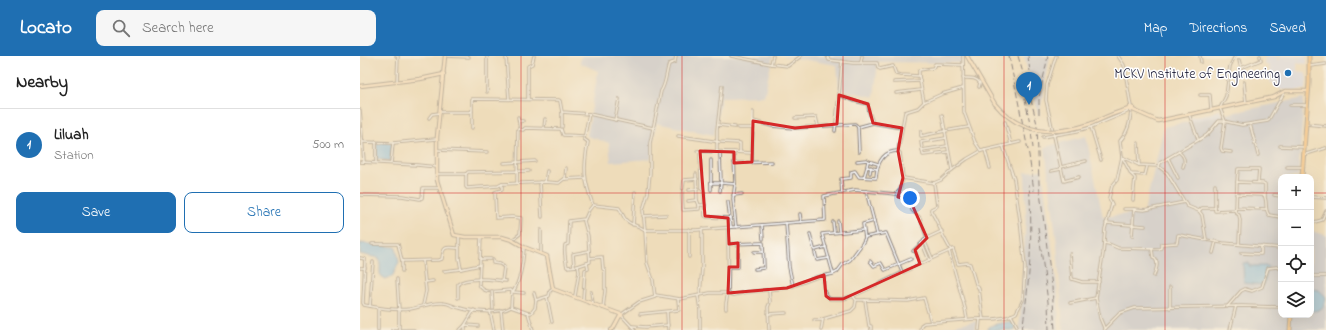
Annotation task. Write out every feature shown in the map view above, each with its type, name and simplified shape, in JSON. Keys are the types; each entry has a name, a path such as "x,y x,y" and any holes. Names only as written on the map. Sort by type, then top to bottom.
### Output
{"main road":[{"path":"1302,174 1309,56"},
{"path":"1290,330 1291,318"}],"street":[{"path":"397,56 397,82"},
{"path":"469,57 446,56 437,139 437,174 440,188 454,235 502,237 547,256 553,289 547,297 536,300"},
{"path":"487,56 487,92"},
{"path":"506,56 509,99"},
{"path":"528,99 528,66 532,64 534,56"},
{"path":"655,295 653,280 647,263 643,210 648,193 649,154 653,128 661,91 665,85 665,78 669,64 675,62 676,56"},
{"path":"731,56 788,66 801,56"},
{"path":"771,64 773,56"},
{"path":"827,56 829,60 853,63 877,63 878,68 880,69 893,66 896,74 919,76"},
{"path":"862,56 862,62"},
{"path":"963,56 964,112 975,142 981,151"},
{"path":"967,56 995,104 1008,118 1032,130 1046,132 1089,124 1130,109 1158,121 1274,97 1285,91 1308,91"},
{"path":"1056,56 1047,85 1046,100 1064,181 1079,177"},
{"path":"1118,56 1124,66 1130,109 1130,122 1125,135 1120,141 1122,157 1117,180 1112,186 1109,198 1112,204 1106,223 1096,298 1100,318 1105,329 1120,313 1135,308 1236,306 1278,307"},
{"path":"1200,56 1201,62"},
{"path":"1230,152 1222,152 1221,148 1225,121 1220,108 1226,96 1230,66 1235,56"},
{"path":"1241,68 1261,60 1260,56"},
{"path":"1239,60 1241,68 1240,75"},
{"path":"835,131 842,61"},
{"path":"924,102 919,70 933,68 934,64 963,65"},
{"path":"1309,66 1326,64"},
{"path":"360,86 420,79 444,74"},
{"path":"963,78 973,78 978,80 980,83 979,87"},
{"path":"894,82 920,81"},
{"path":"1244,82 1246,103"},
{"path":"720,191 721,183 718,125 722,86"},
{"path":"593,206 619,208 626,220 633,225 642,227 645,230 728,228 825,220 824,196 855,190 894,194 897,193 900,190 903,178 898,151 905,112 918,108 924,102 942,94 963,88"},
{"path":"896,93 921,90"},
{"path":"1159,167 1160,162 1207,135 1219,121 1250,124 1268,121 1285,91"},
{"path":"1200,95 1210,94 1211,110"},
{"path":"839,95 868,104 873,123"},
{"path":"472,128 472,99 559,100 562,112 562,127"},
{"path":"615,120 619,100"},
{"path":"1290,105 1307,105"},
{"path":"1043,137 1091,127 1130,109"},
{"path":"360,110 360,134 364,162"},
{"path":"429,118 432,114 440,112 467,113 472,111"},
{"path":"562,112 589,114 653,128"},
{"path":"752,162 753,112"},
{"path":"589,114 584,136 584,139 588,142 585,178 586,188 593,206"},
{"path":"1189,114 1198,139"},
{"path":"942,115 952,170"},
{"path":"518,117 520,130"},
{"path":"795,118 816,117 818,126"},
{"path":"544,128 545,120"},
{"path":"753,121 772,126 795,128 836,124 855,124 858,127 873,123 902,128"},
{"path":"1005,122 1010,144"},
{"path":"1250,124 1258,155"},
{"path":"1306,124 1326,126"},
{"path":"718,125 735,127"},
{"path":"858,127 859,152"},
{"path":"1091,127 1101,160"},
{"path":"517,183 517,130 525,128 561,129 563,135 584,136"},
{"path":"738,128 753,128"},
{"path":"921,136 969,128"},
{"path":"920,131 924,156 948,152"},
{"path":"678,136 740,144 740,152"},
{"path":"921,142 946,138"},
{"path":"362,142 393,143 437,139"},
{"path":"376,142 376,162"},
{"path":"903,178 934,183 941,180 952,170 981,151 1020,142"},
{"path":"391,163 393,143"},
{"path":"1138,143 1139,165"},
{"path":"922,150 947,146"},
{"path":"920,330 921,325 924,323 967,319 994,319 1011,315 1016,313 1023,300 1025,266 1014,178 1003,146"},
{"path":"1280,146 1304,147"},
{"path":"1303,155 1326,148"},
{"path":"437,150 487,152"},
{"path":"985,150 990,168"},
{"path":"697,151 752,153"},
{"path":"700,151 701,188 704,191 705,217 730,218"},
{"path":"842,193 841,179 851,178 851,172 855,171 859,177 876,178 878,164 883,157 888,153 898,151"},
{"path":"734,152 735,184 733,194 736,227"},
{"path":"1179,152 1185,160 1183,167"},
{"path":"1122,157 1139,165 1159,167 1170,177 1188,206 1199,211 1202,215 1206,239"},
{"path":"1122,157 1131,174 1135,178 1133,200"},
{"path":"1168,158 1178,178"},
{"path":"711,160 711,190"},
{"path":"857,161 867,160 878,164"},
{"path":"504,163 535,161"},
{"path":"864,177 868,161"},
{"path":"1051,171 1086,161"},
{"path":"360,162 391,163 437,168"},
{"path":"734,163 772,162"},
{"path":"867,166 877,168"},
{"path":"1131,174 1145,175 1147,172 1147,166"},
{"path":"870,173 871,167"},
{"path":"1286,167 1302,167"},
{"path":"565,179 566,168"},
{"path":"1239,244 1240,220 1235,209 1238,169 1259,169 1258,182"},
{"path":"437,174 529,171"},
{"path":"545,182 547,171"},
{"path":"466,174 466,187 468,188 517,183 559,183 565,179 585,178"},
{"path":"696,174 697,179 698,189 697,200 700,209 683,210 682,195 684,180 697,179"},
{"path":"540,182 542,217"},
{"path":"1237,182 1258,182 1265,184 1266,209 1269,215 1278,216"},
{"path":"711,183 735,184"},
{"path":"934,183 937,206 931,211 952,250 953,249 958,264 970,264 979,289 981,319 979,330"},
{"path":"502,184 502,190 496,192 496,218 512,216 521,218 520,234 512,240"},
{"path":"1215,185 1215,208"},
{"path":"360,195 422,198 423,188 440,188"},
{"path":"689,190 698,189"},
{"path":"866,191 877,234"},
{"path":"633,225 635,192"},
{"path":"897,193 901,198 910,200 912,210 920,218 927,238"},
{"path":"733,194 742,194"},
{"path":"1236,194 1265,196"},
{"path":"1274,195 1278,196"},
{"path":"1314,197 1326,198"},
{"path":"688,201 697,200"},
{"path":"728,202 731,227"},
{"path":"1124,209 1144,210 1185,202"},
{"path":"699,205 705,205"},
{"path":"585,219 570,221 568,244 565,244 567,267 578,266 590,262 585,219 589,210 593,206"},
{"path":"1199,211 1202,208 1215,208 1215,211 1235,209 1266,209"},
{"path":"1132,236 1134,209"},
{"path":"1322,219 1326,211"},
{"path":"800,214 801,222"},
{"path":"643,216 666,215"},
{"path":"1314,222 1322,219 1326,220"},
{"path":"838,221 839,232"},
{"path":"655,295 678,299 710,293 728,293 734,295 747,292 787,288 833,274 851,258 862,244 865,237 863,224 874,221"},
{"path":"833,222 834,233"},
{"path":"786,223 789,267 793,286"},
{"path":"1106,223 1145,226"},
{"path":"762,225 762,239"},
{"path":"726,309 725,302 728,293 729,267 728,228"},
{"path":"689,229 689,256"},
{"path":"700,330 699,296 702,268 702,229"},
{"path":"541,230 541,254"},
{"path":"833,274 822,234 863,230"},
{"path":"920,264 914,250 924,240 942,231"},
{"path":"865,237 886,233 902,272"},
{"path":"810,234 817,260 829,258"},
{"path":"1103,243 1118,248 1159,249 1161,248 1161,244 1177,243 1179,235 1239,244 1278,248"},
{"path":"459,236 458,248 461,269"},
{"path":"481,237 481,288 492,292 511,290 513,292 524,293"},
{"path":"924,240 932,258"},
{"path":"1213,253 1216,241"},
{"path":"729,244 763,243 764,268 754,269"},
{"path":"922,243 929,260"},
{"path":"372,244 398,244 402,261 402,271"},
{"path":"729,267 738,267 738,244"},
{"path":"1242,253 1261,254 1261,246"},
{"path":"402,261 439,260 442,259 442,252 444,249 450,247 458,248"},
{"path":"511,307 513,292 522,267 524,247"},
{"path":"814,250 826,247"},
{"path":"1152,249 1153,257 1156,259 1157,263 1154,276"},
{"path":"824,276 824,291 826,296 830,299 843,299 893,279 902,272 952,250"},
{"path":"574,266 573,254 589,251"},
{"path":"949,251 967,319"},
{"path":"754,252 763,252"},
{"path":"1070,254 1072,280 1082,282 1098,282"},
{"path":"589,258 602,257 605,292 603,308"},
{"path":"360,258 365,259 364,305 399,310 423,305 445,303 451,304 457,308 483,312 506,310 511,307"},
{"path":"480,259 492,260 493,263 500,264 504,267 502,281"},
{"path":"870,261 874,266 881,263 885,270 911,259"},
{"path":"423,261 426,291 423,305"},
{"path":"370,306 373,262"},
{"path":"583,301 585,270 588,269 587,263"},
{"path":"444,271 480,265"},
{"path":"574,298 578,282 578,266"},
{"path":"360,268 365,268"},
{"path":"1227,307 1241,291 1245,289 1252,291 1262,287 1268,268 1278,268"},
{"path":"1314,276 1326,276"},
{"path":"397,279 399,330"},
{"path":"458,298 459,283 480,279 506,281"},
{"path":"425,282 433,282"},
{"path":"578,282 584,283"},
{"path":"1170,287 1170,308"},
{"path":"553,289 621,315 635,330"},
{"path":"769,290 769,330"},
{"path":"492,292 494,330"},
{"path":"591,292 593,305"},
{"path":"528,314 535,308 536,300 534,293"},
{"path":"611,330 621,315 640,302 655,297 655,295"},
{"path":"814,320 822,320 851,311 855,306 856,300 853,296"},
{"path":"547,297 552,322"},
{"path":"856,300 908,301 924,298 931,322"},
{"path":"1070,303 1096,298"},
{"path":"640,314 679,310 678,299"},
{"path":"865,300 871,330"},
{"path":"1230,330 1236,306"},
{"path":"378,307 378,330"},
{"path":"511,307 528,314 533,330"},
{"path":"460,330 465,325 474,310"},
{"path":"502,310 503,330"},
{"path":"667,311 668,330"},
{"path":"768,314 786,313"},
{"path":"1011,315 1017,326"},
{"path":"821,330 822,320"},
{"path":"465,325 478,326"},
{"path":"465,325 465,330"},
{"path":"632,326 646,327 668,325"},
{"path":"392,330 414,330"}],"highlighted area":[{"path":"839,95 868,104 873,123 902,128 898,151 903,178 898,197 910,200 927,238 915,250 920,264 843,299 830,299 826,296 824,275 787,288 728,293 729,267 738,267 738,243 729,244 728,218 705,216 700,151 734,152 734,163 752,162 753,121 795,128 837,124"}],"shaded area":[{"path":"581,56 773,56 764,96 721,97 714,135 656,123 651,159 611,162 609,143 587,136 598,71 580,63"},
{"path":"782,56 967,56 960,63 878,62 874,97 839,89 837,65"},
{"path":"1024,56 1050,56 1039,117"},
{"name":"MCKV Institute of Engineering","path":"1277,56 1279,66 1279,56 1298,56 1298,61 1299,56 1307,56 1307,64 1297,63 1297,71 1305,72 1307,78 1306,90 1281,90 1279,88 1279,84 1271,83 1269,66 1264,64 1265,57"},
{"path":"1304,98 1298,174 1278,174 1278,318 1314,318 1314,232 1326,235 1326,330 1063,330 1057,245 1045,147 1086,136 1103,217 1144,212 1164,127"},
{"path":"1220,110 1224,120 1199,137 1190,117 1202,116"},
{"path":"1042,170 1058,292 1059,330 1018,330 1020,319 1026,213 1025,172"},
{"path":"976,321 976,330 935,330"}],"water":[{"path":"377,142 392,143 390,161 376,159"},
{"path":"360,243 396,247 399,262 392,277 384,279 380,274 380,263 378,258 360,254"},
{"path":"1243,263 1249,263 1249,266 1268,266 1264,285 1244,283"},
{"path":"1314,289 1319,290 1326,297 1322,308 1314,310"},
{"path":"1012,322 1015,326 1015,330 987,330 989,327 996,324"}],"railway":[{"path":"1009,56 1029,155 1034,191"},
{"path":"1018,56 1037,124 1039,184 1052,287 1055,330"},
{"path":"1028,56 1032,87"},
{"path":"1039,114 1039,98 1048,56"},
{"path":"1021,81 1030,123 1033,148"},
{"path":"1022,330 1030,257 1031,221 1029,184"},
{"path":"1038,227 1048,302 1049,330"}],"place":[{"name":"MCKV Institute of Engineering","path":"1288,73"},
{"name":"Liluah","path":"1029,105"}]}
